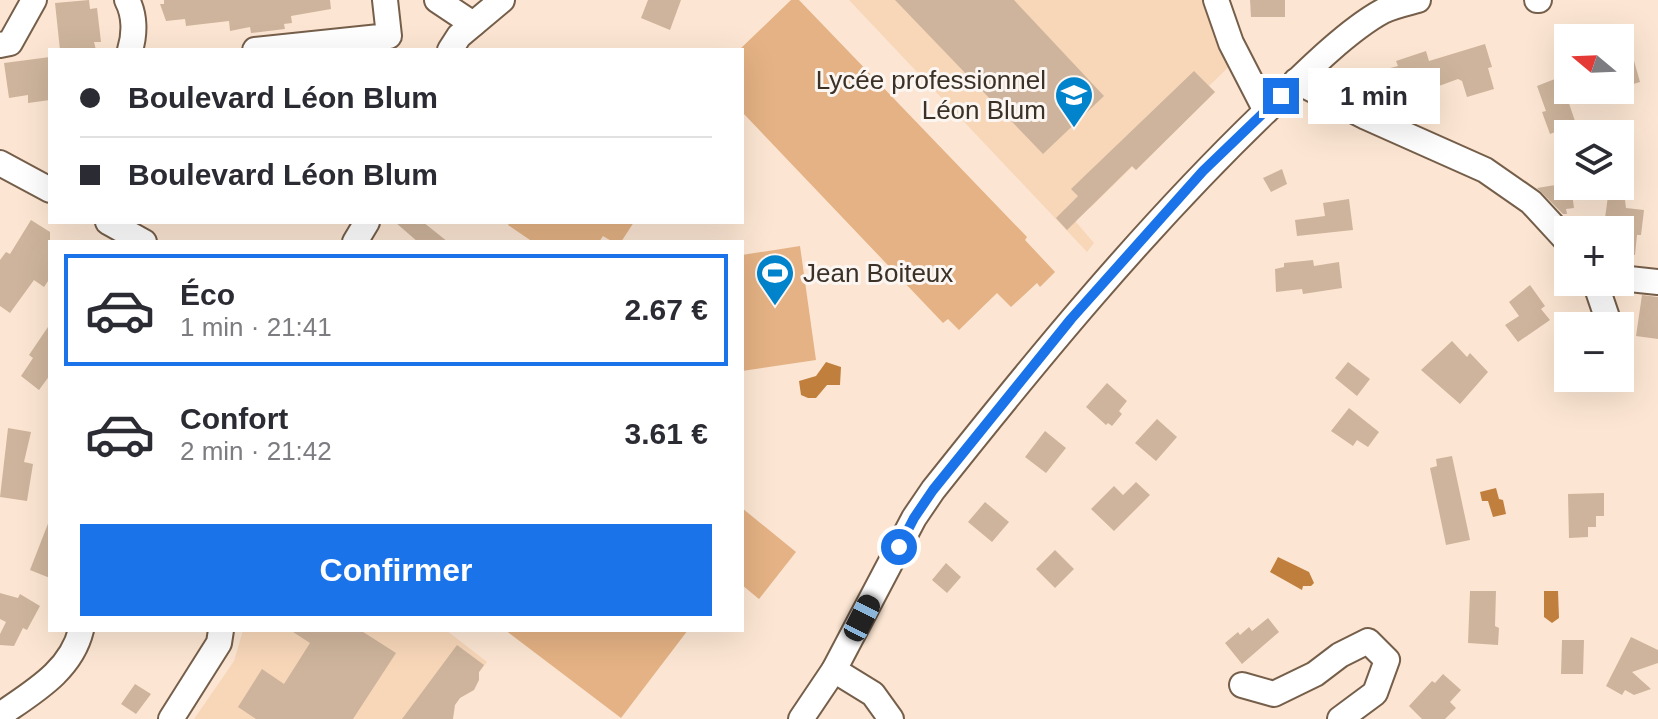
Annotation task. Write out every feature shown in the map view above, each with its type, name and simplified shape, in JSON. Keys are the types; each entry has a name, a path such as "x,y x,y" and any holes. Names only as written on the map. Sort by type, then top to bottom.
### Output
{"street":[{"path":"0,45 10,43 34,0"},
{"path":"127,0 132,10 131,48"},
{"path":"274,48 389,36 385,0"},
{"path":"437,0 473,24"},
{"path":"451,48 459,36 502,0"},
{"path":"1216,0 1231,43 1266,111"},
{"path":"801,719 834,670 914,518 933,490 1071,319 1203,171 1296,81 1361,26 1385,10 1418,0"},
{"path":"1296,81 1366,117 1485,170 1531,202 1554,227"},
{"path":"0,163 48,189"},
{"path":"117,224 141,240"},
{"path":"1634,279 1658,282"},
{"path":"0,715 62,669 77,646 80,632"},
{"path":"171,719 219,643 221,632"},
{"path":"1242,685 1274,694 1315,674 1340,655 1368,641 1387,660 1375,693 1340,719"},
{"path":"834,670 873,694 891,719"}],"shaded area":[{"path":"791,0 799,0 1027,237 1025,240 1055,272 1040,287 1037,283 1011,307 997,293 959,330 948,319 943,323 744,114 744,48 741,48"},
{"name":"Lycée professionnel Léon Blum","path":"849,0 1211,0 1235,61 1209,86 1215,92 1136,170 1132,167 1090,208 1078,196 1065,209 1094,243 1087,252"},
{"path":"633,224 622,240 610,240 603,236 600,240 530,240 508,225"},
{"name":"Jean Boiteux","path":"800,246 816,360 744,371 744,255"},
{"path":"826,362 841,367 840,385 827,385 816,398 801,395 799,381 816,376"},
{"path":"1496,488 1506,514 1493,517 1488,501 1482,501 1480,492"},
{"path":"744,510 796,552 759,599 744,587"},
{"path":"1278,557 1309,572 1314,583 1303,586 1302,590 1270,572"},
{"path":"1544,591 1558,591 1559,618 1552,623 1544,617"},
{"path":"242,632 449,632 487,662 444,719 194,719 234,661"},
{"path":"508,632 686,632 621,718"}],"building":[{"path":"89,0 90,9 97,8 101,42 94,42 96,48 60,48 55,3"},
{"path":"164,0 330,0 331,9 291,16 292,23 284,24 285,29 251,33 250,27 230,31 229,21 186,26 185,19 166,21 160,4 164,4"},
{"path":"648,0 681,0 670,30 641,18"},
{"path":"895,0 1014,0 1104,96 1043,154"},
{"path":"1250,0 1285,0 1285,17 1251,17"},
{"path":"1485,44 1494,89 1467,97 1462,81 1458,79 1409,97 1405,87 1383,95 1375,72 1398,66 1396,61 1426,51 1429,61"},
{"path":"48,57 48,100 28,103 28,95 9,98 4,63"},
{"path":"1634,61 1640,82 1634,84"},
{"path":"1194,71 1215,92 1136,170 1132,166 1067,230 1056,218 1078,196 1071,189"},
{"path":"1554,79 1554,104 1569,104 1575,120 1554,120 1554,132 1550,134 1537,86"},
{"path":"1282,169 1287,184 1271,192 1263,178"},
{"path":"1554,185 1554,200 1573,200 1574,208 1566,209 1567,214 1563,214 1537,188"},
{"path":"1349,199 1353,230 1297,236 1295,220 1325,216 1323,203"},
{"path":"1607,200 1625,200 1626,208 1644,210 1635,255 1634,216 1605,216"},
{"path":"31,220 50,232 48,281 44,287 34,280 10,313 0,306 0,260 6,252 10,254"},
{"path":"397,224 426,224 446,240 416,240"},
{"path":"1313,260 1314,266 1339,262 1342,288 1303,294 1302,289 1276,292 1275,269 1284,267 1284,263"},
{"path":"1530,285 1545,306 1541,309 1550,320 1518,342 1505,325 1519,316 1509,302"},
{"path":"1642,295 1658,297 1658,339 1636,336"},
{"path":"48,327 48,378 39,390 21,376 33,358 29,355"},
{"path":"1452,341 1467,357 1470,353 1488,372 1460,404 1421,370"},
{"path":"1348,362 1370,379 1357,396 1335,378"},
{"path":"1107,383 1127,401 1119,411 1122,414 1112,426 1106,425 1086,407"},
{"path":"1349,408 1379,432 1368,447 1357,440 1353,446 1331,431"},
{"path":"1157,419 1177,437 1156,461 1135,443"},
{"path":"8,428 31,432 24,462 33,464 27,501 0,497"},
{"path":"1045,431 1066,448 1046,473 1025,457"},
{"path":"1452,456 1470,540 1446,545 1430,468 1437,466 1436,459"},
{"path":"1136,482 1150,495 1114,531 1091,509 1114,486 1123,495"},
{"path":"1604,493 1604,516 1596,516 1596,527 1588,527 1588,537 1569,538 1568,494"},
{"path":"985,502 1009,522 992,542 968,522"},
{"path":"48,524 48,577 30,570"},
{"path":"1055,550 1074,569 1055,588 1036,569"},
{"path":"946,563 961,577 947,593 932,580"},
{"path":"1470,591 1496,591 1498,645 1468,643"},
{"path":"0,593 18,598 20,594 40,606 14,646 0,645 0,634 6,622 0,619"},
{"path":"1268,618 1279,632 1242,664 1225,643 1249,627 1252,631"},
{"path":"293,632 363,632 396,653 353,719 256,719 238,707 262,669 284,684 310,643"},
{"path":"1631,637 1658,650 1658,663 1632,672 1651,689 1634,695 1625,690 1622,695 1606,686"},
{"path":"1562,640 1584,640 1583,674 1561,674"},
{"path":"457,645 484,665 474,690 455,705 453,719 402,719"},
{"path":"1443,674 1461,690 1450,702 1456,708 1445,719 1422,719 1409,706 1432,681 1435,683"},
{"path":"135,684 151,694 136,714 121,704"}],"place":[{"name":"Lycée professionnel Léon Blum","path":"1074,129"},
{"name":"Jean Boiteux","path":"775,307"}],"route":[{"path":"899,547 933,490 1071,319 1203,171 1281,96"}]}
